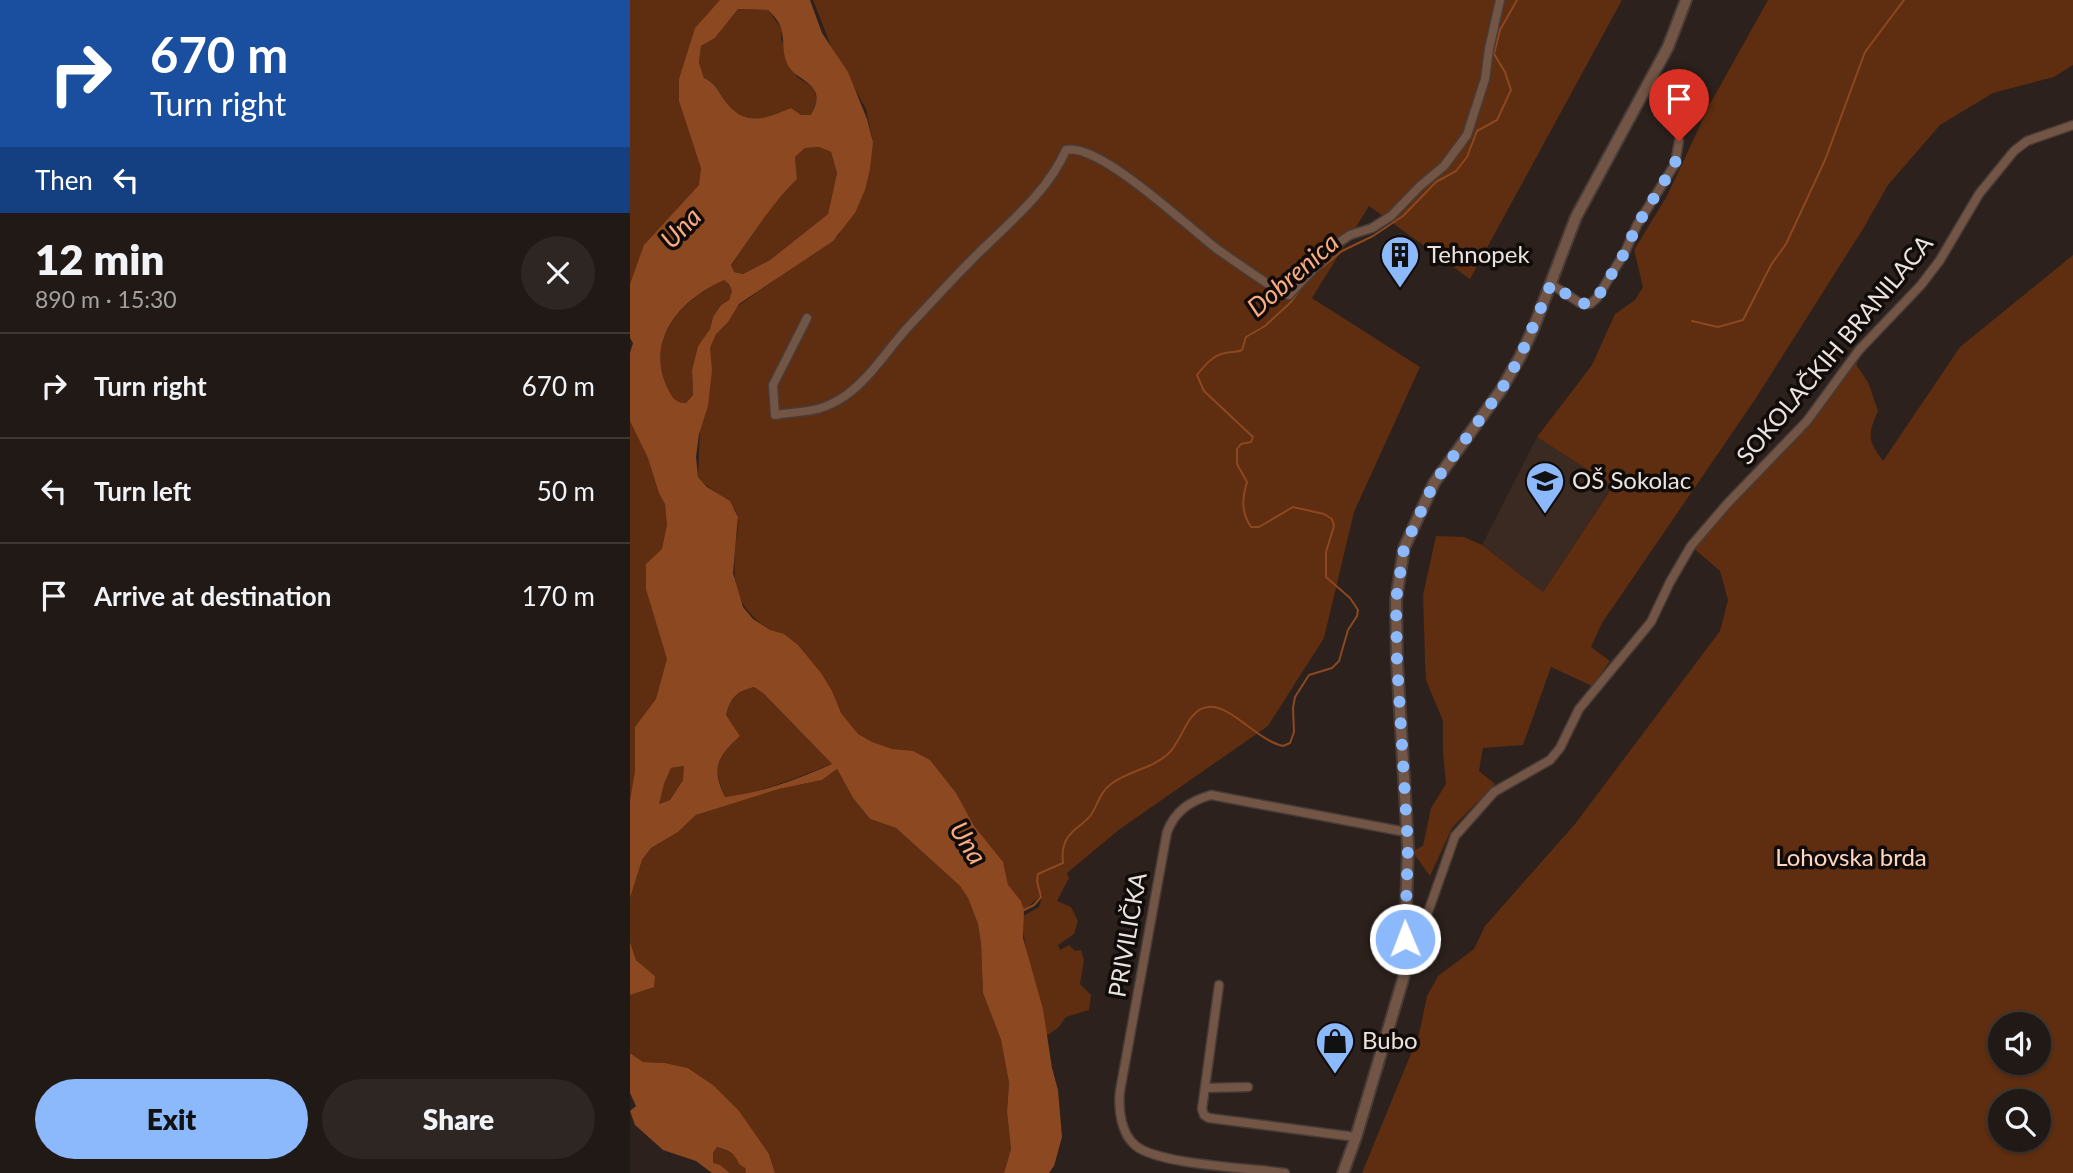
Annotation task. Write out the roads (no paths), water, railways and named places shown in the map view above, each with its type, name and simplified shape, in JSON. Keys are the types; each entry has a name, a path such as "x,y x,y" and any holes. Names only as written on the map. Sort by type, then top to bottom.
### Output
{"street":[{"path":"807,318 773,386 775,415 820,410 847,395 987,244 1026,209 1059,167 1066,150 1070,149 1081,150 1121,173 1216,248 1280,292 1289,295 1338,243 1350,235 1373,228 1391,216 1444,166 1467,135 1485,79 1500,0"},
{"path":"1343,1173 1401,989 1406,954 1406,832 1396,600 1404,548 1434,483 1501,390 1520,357 1576,217 1668,47 1686,0"},
{"name":"SOKOLAČKIH BRANILACA","path":"1406,954 1420,933 1455,836 1494,792 1550,760 1560,748 1579,709 1651,622 1691,546 1727,504 1807,421 1859,350 1921,285 1940,260 1973,203 2014,151 2027,141 2073,125"},
{"path":"1551,284 1580,303 1590,304 1597,298 1625,252 1637,225 1675,164 1679,141"},
{"name":"PRIVILIČKA","path":"1285,1173 1203,1168 1156,1155 1138,1148 1128,1136 1119,1111 1142,962 1167,832 1171,821 1183,808 1211,795 1220,795 1406,832"},
{"path":"1219,985 1202,1109 1204,1115 1209,1118 1356,1137"},
{"path":"1205,1088 1248,1087"}],"water":[{"name":"Una","path":"720,0 810,0 822,33 848,72 867,119 873,142 870,169 855,213 833,241 739,304 728,322 716,334 710,348 712,370 708,406 699,434 696,457 698,477 707,487 730,501 738,517 733,573 743,607 753,619 770,630 784,634 798,645 821,673 841,713 858,734 872,742 892,749 913,751 930,760 956,793 974,826 1003,862 1008,885 1021,901 1024,910 1023,938 1043,1009 1058,1090 1062,1137 1054,1166 1049,1173 1004,1173 1011,1149 1007,1112 1009,1083 1001,1040 983,993 978,924 968,898 960,886 896,828 870,819 853,798 837,769 822,780 779,789 696,815 678,832 651,848 642,860 630,898 630,801 635,771 635,727 656,699 667,659 646,589 646,564 662,549 667,525 665,504 648,458 630,421 630,353 633,343 630,338 630,284 644,245 699,185 701,168 679,101 679,79 695,28","holes":["738,9 768,10 780,25 789,67 811,86 816,94 811,115 801,115 791,108 757,119 741,115 734,110 715,86 704,78 699,63 701,46 715,38","819,147 831,152 837,173 828,214 770,260 743,274 734,272 731,265 770,210 797,179 795,157 805,148","724,280 732,291 729,300 721,305 713,317 710,329 698,346 692,370 693,395 686,403 682,403 676,401 671,394 661,369 664,337 681,310 708,288","754,687 764,694 832,764 780,785 725,797 718,778 719,764 726,750 740,736 726,715 732,700 743,691","684,766 683,780 670,800 659,804 671,768"]},
{"path":"630,942 636,960 655,976 654,987 630,995"},
{"path":"630,1053 643,1062 688,1068 713,1085 739,1111 769,1154 775,1173 746,1173 745,1168 733,1155 717,1147 713,1153 713,1163 730,1173 712,1173 696,1161 663,1150 635,1125 630,1111 636,1106 630,1093"}],"waterway":[{"name":"Dobrenica","path":"1314,274 1342,251 1373,236 1403,216 1436,182 1456,171 1467,157 1477,131 1497,120 1511,90 1505,72 1494,54 1500,30 1517,0"},
{"path":"1692,321 1718,327 1743,320 1771,265 1786,244 1825,160 1865,52 1904,0"},
{"name":"Dobrenica","path":"1022,911 1034,905 1041,897 1038,874 1063,863 1066,840 1091,815 1107,787 1168,754 1190,720 1201,709 1208,707 1225,711 1264,737 1283,746 1290,743 1294,732 1295,697 1309,675 1332,668 1339,661 1348,630 1358,610 1350,598 1326,577 1326,552 1334,526 1332,519 1324,514 1293,507 1259,527 1251,527 1243,505 1247,482 1237,464 1237,449 1241,444 1251,442 1253,437 1204,391 1197,375 1217,356 1242,350 1246,337 1265,326 1291,302 1301,288"}],"place":[{"name":"Tehnopek","path":"1400,289"},
{"name":"OŠ Sokolac","path":"1545,515"},
{"name":"Bubo","path":"1335,1075"}],"park label":[{"name":"Lohovska brda","path":"1851,858"}]}
